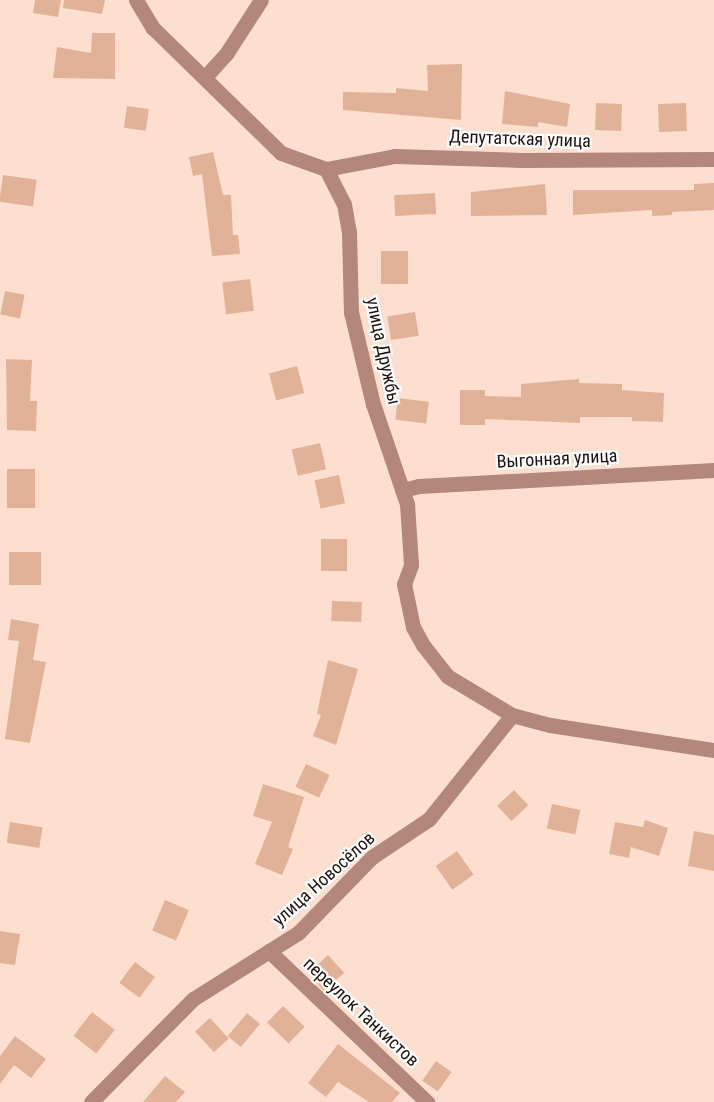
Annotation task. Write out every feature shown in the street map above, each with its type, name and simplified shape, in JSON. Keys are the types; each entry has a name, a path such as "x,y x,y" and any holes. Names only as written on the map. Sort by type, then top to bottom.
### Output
{"street":[{"path":"136,0 153,28 206,76 281,153 326,169"},
{"path":"206,76 226,54 261,0"},
{"name":"Депутатская улица","path":"326,169 396,156 532,160 714,159"},
{"name":"улица Дружбы","path":"326,169 344,204 349,232 351,312 373,404 402,490 409,519 411,565 404,584 413,627 447,676 512,715"},
{"name":"Выгонная улица","path":"402,490 419,486 714,470"},
{"path":"512,715 550,725 714,750"},
{"name":"улица Новосёлов","path":"91,1102 193,999 298,933 372,858 429,819 512,715"},
{"name":"переулок Танкистов","path":"269,951 427,1102"}],"building":[{"path":"35,0 61,0 58,17 33,13"},
{"path":"64,0 105,0 102,14 63,8"},
{"path":"92,33 115,33 115,79 53,78 57,47 91,53"},
{"path":"462,64 461,120 343,110 343,92 396,93 396,88 428,91 427,65"},
{"path":"505,91 570,104 567,127 538,122 538,127 502,124"},
{"path":"596,103 622,104 621,131 595,130"},
{"path":"686,103 687,131 659,132 658,104"},
{"path":"127,106 149,109 146,131 124,128"},
{"path":"213,152 223,195 231,195 233,235 238,235 240,254 212,256 202,174 193,176 189,157"},
{"path":"3,175 37,180 33,206 0,202"},
{"path":"714,183 714,210 672,212 672,215 652,216 652,210 573,215 573,190 694,190 694,184"},
{"path":"545,184 547,215 471,216 471,192"},
{"path":"435,193 436,214 395,216 394,195"},
{"path":"381,251 408,251 408,284 381,284"},
{"path":"250,279 254,311 226,314 222,282"},
{"path":"5,291 25,295 20,318 0,315"},
{"path":"415,312 419,336 391,340 387,316"},
{"path":"6,359 32,360 30,401 37,401 36,431 7,430"},
{"path":"297,366 304,393 276,401 269,374"},
{"path":"579,379 579,383 622,384 622,390 664,393 663,422 632,421 632,417 580,417 580,423 485,419 485,425 460,425 460,390 485,390 485,396 521,397 521,384"},
{"path":"398,398 429,402 426,424 395,420"},
{"path":"320,443 326,469 298,476 292,450"},
{"path":"7,469 35,469 35,508 7,508"},
{"path":"339,475 345,503 321,509 315,480"},
{"path":"321,539 347,539 347,571 321,571"},
{"path":"9,552 41,552 41,585 9,585"},
{"path":"332,601 362,602 361,622 331,621"},
{"path":"11,619 39,624 33,660 46,662 30,743 5,739 19,641 8,640"},
{"path":"328,660 358,669 336,745 313,736 321,715 317,714"},
{"path":"306,764 330,775 319,798 295,787"},
{"path":"263,784 304,797 288,847 293,849 282,875 255,864 272,822 253,816"},
{"path":"514,790 528,805 512,821 497,806"},
{"path":"552,804 580,810 575,834 547,828"},
{"path":"645,820 668,828 659,856 631,847 629,858 609,854 615,822 643,827"},
{"path":"10,822 43,827 39,848 7,843"},
{"path":"694,831 714,835 714,871 688,866"},
{"path":"457,851 474,875 452,890 436,866"},
{"path":"165,900 189,910 176,941 152,930"},
{"path":"0,931 20,934 15,965 0,963"},
{"path":"328,955 344,973 324,991 308,973"},
{"path":"135,962 155,977 139,998 119,983"},
{"path":"283,1006 305,1027 289,1043 267,1023"},
{"path":"92,1012 115,1030 96,1053 74,1036"},
{"path":"247,1013 260,1024 241,1047 228,1036"},
{"path":"210,1018 229,1039 214,1052 195,1031"},
{"path":"15,1036 46,1059 31,1078 14,1065 0,1084 0,1056"},
{"path":"338,1044 400,1093 392,1102 369,1102 338,1082 326,1097 308,1083"},
{"path":"436,1061 452,1072 438,1092 422,1081"},
{"path":"165,1076 185,1092 176,1102 143,1102"}]}
